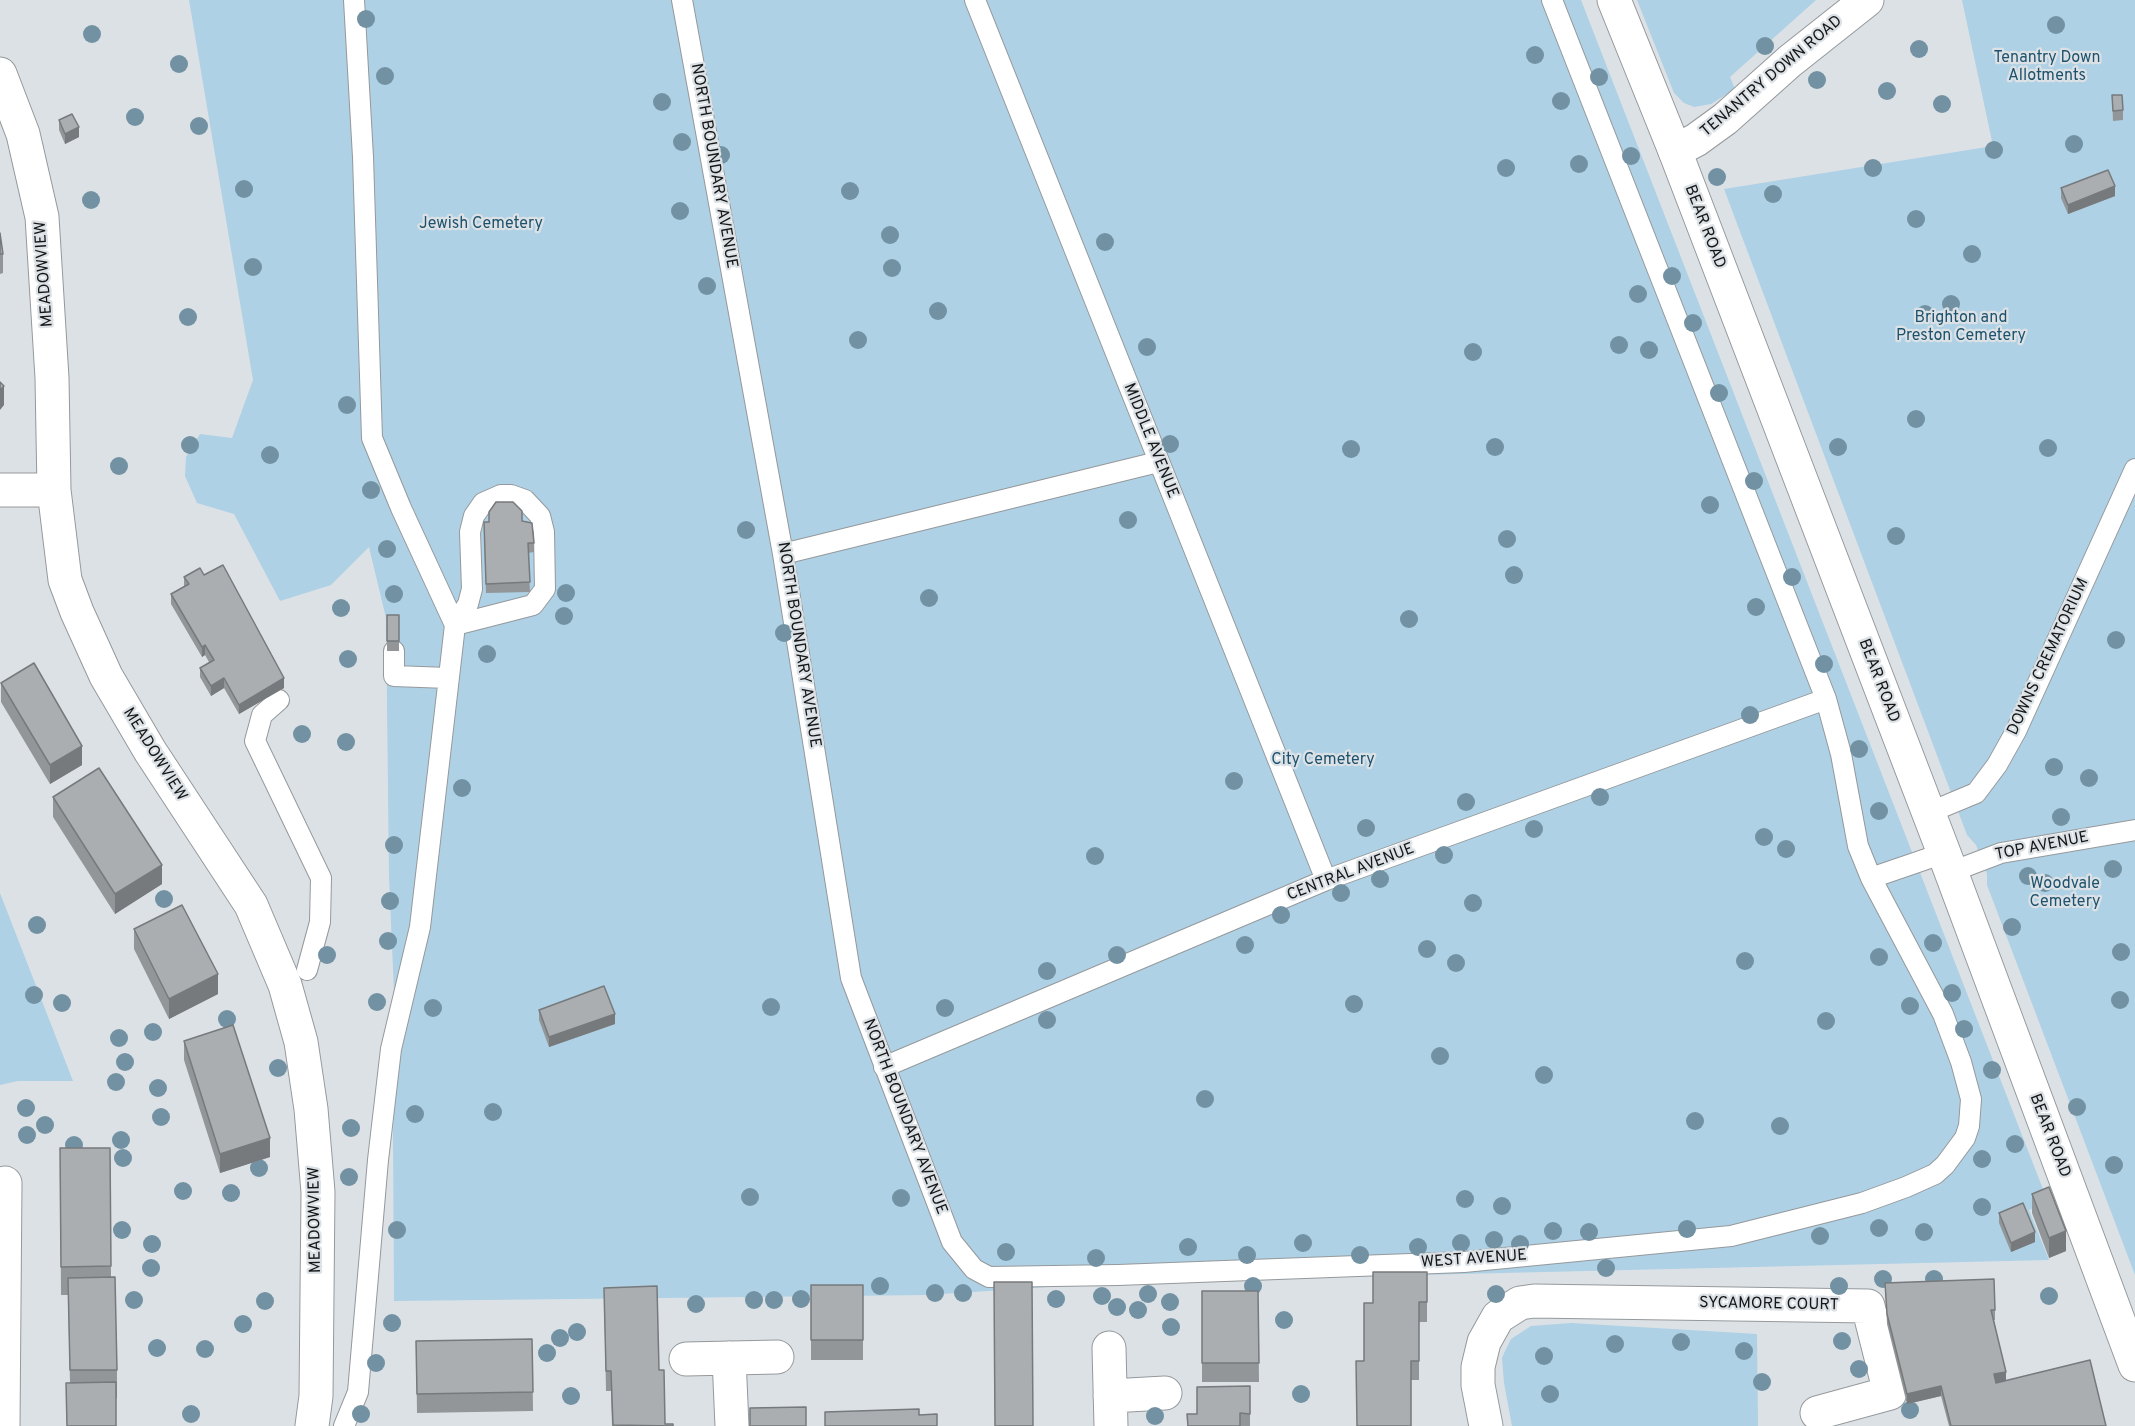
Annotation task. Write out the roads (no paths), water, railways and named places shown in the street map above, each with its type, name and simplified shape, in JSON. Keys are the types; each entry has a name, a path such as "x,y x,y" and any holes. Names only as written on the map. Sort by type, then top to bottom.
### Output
{"street":[{"name":"BEAR ROAD","path":"1614,0 1675,151 1947,862 2135,1365"},
{"name":"TENANTRY DOWN ROAD","path":"1675,151 1696,140 1725,119 1790,61 1867,0"},
{"name":"MEADOWVIEW","path":"0,74 23,134 42,217 52,378 54,490 65,580 90,644 150,751 251,905 281,976 294,1015 306,1069 318,1192 316,1396 312,1426"},
{"path":"0,490 54,490"},
{"path":"3,1426 2,1267 5,1183"},
{"name":"SYCAMORE COURT","path":"1486,1426 1478,1385 1480,1354 1491,1327 1508,1309 1534,1300 1868,1306 1890,1392 1817,1413"},
{"path":"1109,1348 1110,1411 1165,1393"},
{"path":"686,1359 777,1357"},
{"path":"729,1358 732,1426"}],"lane":[{"path":"354,0 363,158 372,438 401,508 455,625"},
{"name":"NORTH BOUNDARY AVENUE","path":"682,0 783,554 851,978 952,1242 974,1269"},
{"name":"MIDDLE AVENUE","path":"975,0 1326,880"},
{"name":"WEST AVENUE","path":"974,1269 990,1276 1118,1275 1464,1262 1731,1236 1862,1203 1935,1174 1956,1152 1965,1138 1971,1114 1971,1099 1961,1062 1938,1005 1871,878 1858,846 1841,754 1826,699 1552,0"},
{"path":"783,554 1158,462"},
{"name":"DOWNS CREMATORIUM","path":"1928,813 1976,793 1997,765 2016,731 2135,470"},
{"path":"344,1426 358,1392 378,1160 391,1049 420,927 455,625 468,604 472,589 470,532 477,510 488,500 501,495 511,495 525,500 536,510 543,524 547,583 543,595 533,605 455,625"},
{"path":"393,651 394,676 448,678"},
{"name":"CENTRAL AVENUE","path":"884,1067 1326,880 1826,699"},
{"path":"279,700 262,716 255,741 321,878 320,922 307,970"},
{"name":"TOP AVENUE","path":"1871,878 1947,862 2135,830"}],"park label":[{"name":"Tenantry Down Allotments","path":"2047,68"},
{"name":"Jewish Cemetery","path":"481,225"},
{"name":"Brighton and Preston Cemetery","path":"1961,328"},
{"name":"City Cemetery","path":"1323,761"},
{"name":"Woodvale Cemetery","path":"2065,894"}]}
